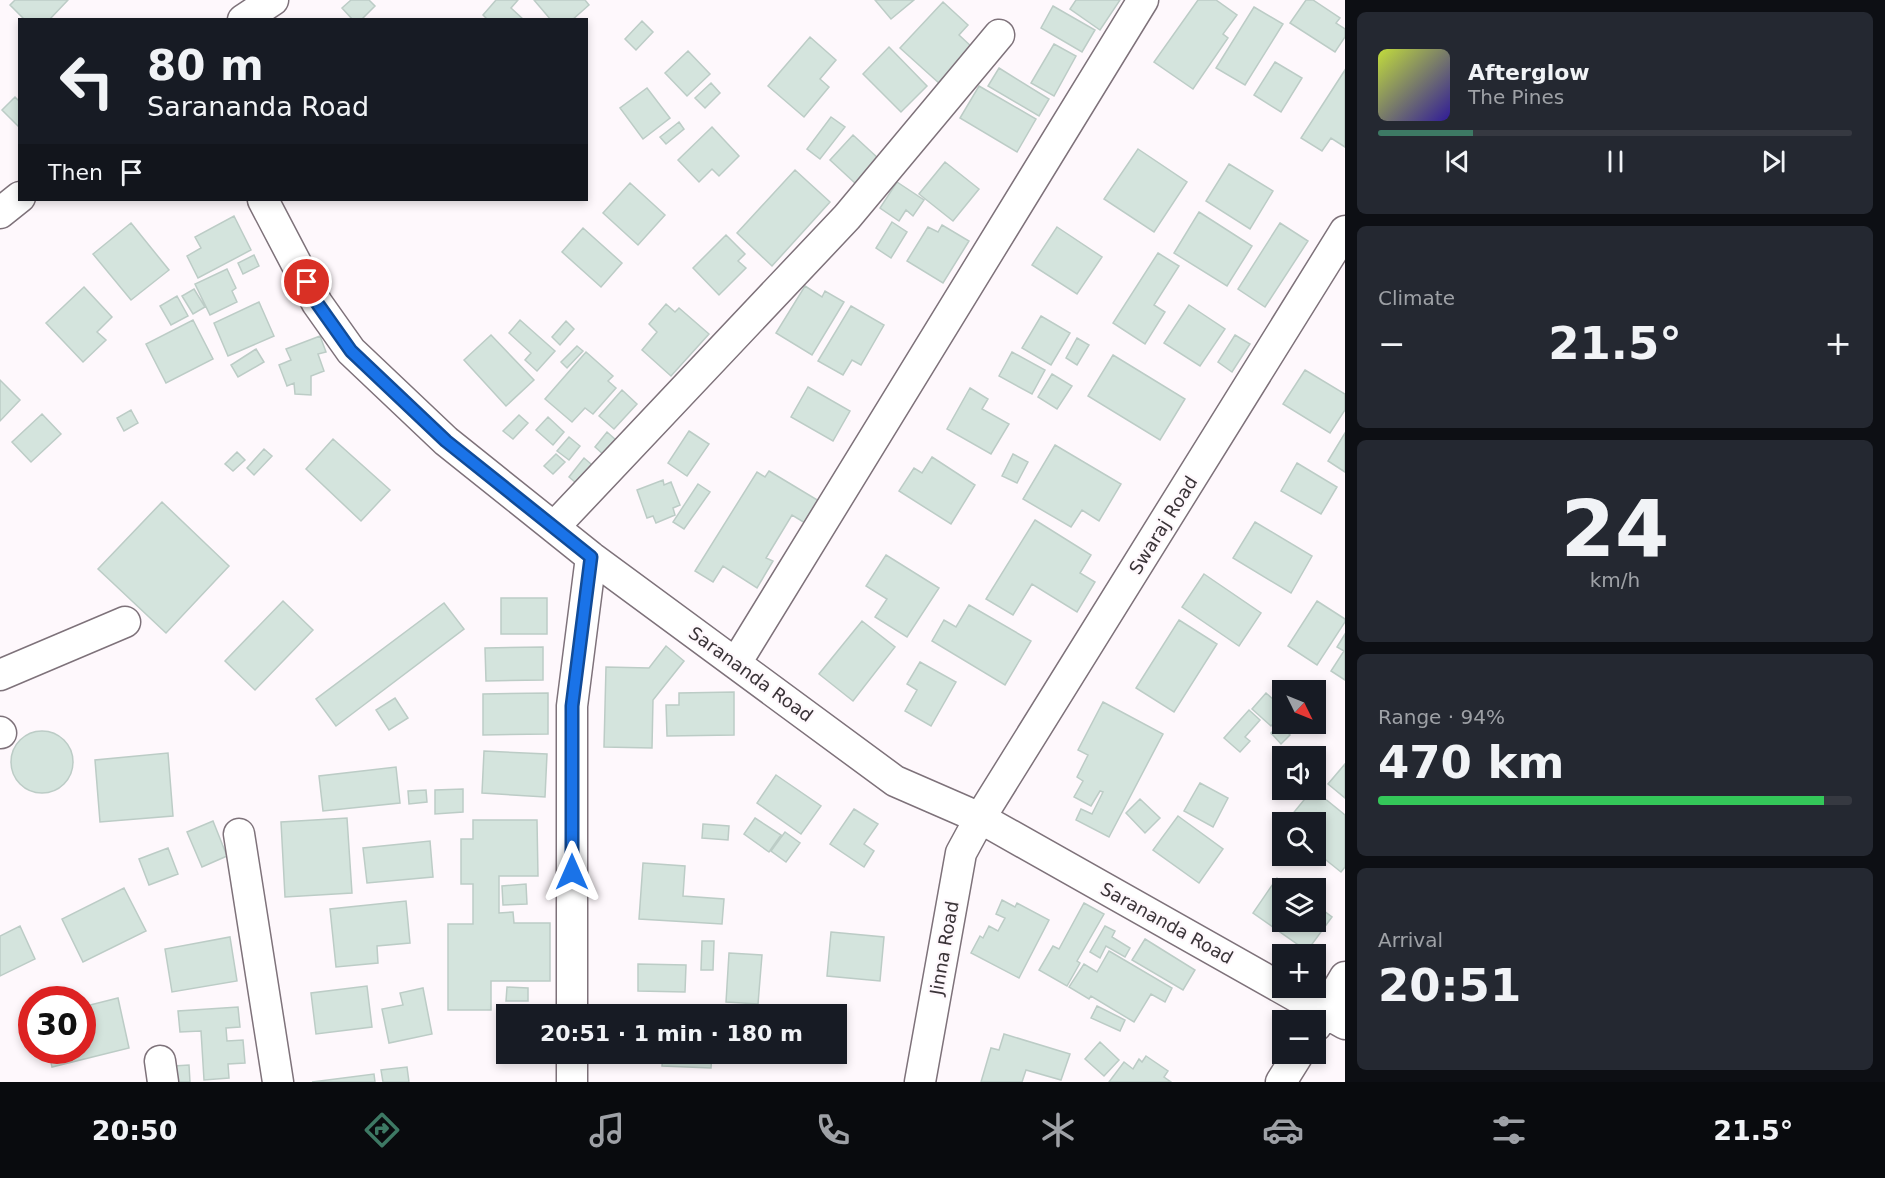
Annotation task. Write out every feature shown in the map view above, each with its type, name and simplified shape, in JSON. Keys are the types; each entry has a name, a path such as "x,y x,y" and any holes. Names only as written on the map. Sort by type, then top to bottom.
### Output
{"street":[{"path":"246,18 273,0"},
{"path":"736,663 1143,0"},
{"path":"555,526 847,217 999,35"},
{"path":"0,213 18,199"},
{"name":"Sarananda Road","path":"264,201 317,303 351,351 446,441 591,557 895,781 981,818 1328,1021"},
{"name":"Swaraj Road","path":"981,818 1345,231"},
{"path":"572,1004 572,706 591,557"},
{"path":"0,675 125,622"},
{"name":"Jinna Road","path":"920,1082 961,853 981,818"},
{"path":"239,834 278,1082"},
{"path":"1328,1021 1345,977"},
{"path":"572,1064 572,1082"},
{"path":"1281,1082 1292,1064"}],"building":[{"path":"15,0 68,0 51,18 23,18 10,5"},
{"path":"351,0 369,0 375,6 363,18 351,18 342,8"},
{"path":"496,0 518,0 511,8 522,18 486,18 483,15"},
{"path":"534,0 585,0 589,5 574,18 549,18"},
{"path":"875,0 914,0 891,19"},
{"path":"1076,0 1120,0 1100,30 1070,9"},
{"path":"1198,0 1216,0 1237,15 1223,34 1228,38 1193,89 1154,62"},
{"path":"1306,0 1313,0 1340,18 1336,23 1345,29 1345,37 1335,52 1290,23"},
{"path":"943,2 968,25 959,35 973,48 940,84 900,48"},
{"path":"1053,6 1095,30 1082,52 1041,28"},
{"path":"1254,7 1283,24 1245,85 1216,68"},
{"path":"642,21 653,32 636,50 625,39"},
{"path":"810,37 836,60 820,79 829,87 804,117 768,86"},
{"path":"1054,44 1076,56 1054,96 1031,83"},
{"path":"889,47 927,86 901,112 863,74"},
{"path":"688,51 710,74 687,96 665,73"},
{"path":"1275,62 1302,78 1281,112 1254,95"},
{"path":"999,68 1049,99 1039,116 988,86"},
{"path":"1345,70 1345,147 1331,138 1322,151 1301,138"},
{"path":"711,83 720,93 705,108 695,98"},
{"path":"979,86 1036,119 1017,152 960,118"},
{"path":"647,88 670,118 643,139 620,108"},
{"path":"15,97 18,100 18,126 2,110"},
{"path":"831,117 845,127 820,159 807,149"},
{"path":"679,122 684,129 666,144 660,137"},
{"path":"712,127 739,156 719,176 712,169 699,182 678,160"},
{"path":"853,135 879,159 856,184 830,160"},
{"path":"1138,149 1187,182 1154,232 1104,199"},
{"path":"945,162 979,189 953,221 919,194"},
{"path":"1229,164 1273,191 1250,229 1206,201"},
{"path":"795,170 830,202 772,266 737,233"},
{"path":"897,182 924,200 913,216 906,210 899,221 880,208"},
{"path":"630,183 665,215 638,245 603,213"},
{"path":"1199,212 1252,246 1227,286 1174,253"},
{"path":"234,216 251,250 198,278 187,256 201,248 195,237"},
{"path":"892,222 907,232 891,258 876,248"},
{"path":"131,223 169,270 131,300 93,254"},
{"path":"1280,223 1308,241 1265,307 1238,289"},
{"path":"942,225 969,241 943,283 907,261 928,227 938,232"},
{"path":"1057,227 1102,257 1077,294 1032,265"},
{"path":"583,228 622,263 601,287 562,252"},
{"path":"726,235 745,254 738,261 746,268 719,295 693,268"},
{"path":"1158,253 1179,266 1154,305 1165,312 1145,344 1113,323"},
{"path":"254,255 259,266 243,274 238,263"},
{"path":"227,269 236,288 232,291 237,302 210,315 195,284"},
{"path":"805,286 822,297 825,291 844,302 812,355 776,333"},
{"path":"84,287 112,317 97,332 106,340 83,362 46,323"},
{"path":"194,289 205,307 193,314 182,296"},
{"path":"177,296 188,316 171,325 160,306"},
{"path":"259,302 274,336 228,356 214,323"},
{"path":"666,304 675,312 679,308 709,334 671,376 642,350 657,332 649,324"},
{"path":"1189,305 1225,329 1200,366 1164,343"},
{"path":"851,306 884,325 861,365 852,360 843,375 818,361"},
{"path":"1041,316 1070,333 1051,365 1022,348"},
{"path":"193,320 213,359 166,383 146,344"},
{"path":"520,320 555,351 537,371 525,360 531,353 509,333"},
{"path":"566,321 574,329 560,345 552,337"},
{"path":"491,335 534,380 506,406 464,360"},
{"path":"1235,335 1250,344 1232,372 1218,362"},
{"path":"320,336 326,352 318,354 324,371 311,376 311,395 295,394 294,383 287,386 279,365 291,360 286,349"},
{"path":"1077,338 1089,345 1077,365 1066,358"},
{"path":"577,346 583,351 567,368 561,362"},
{"path":"256,349 264,362 238,377 231,365"},
{"path":"586,352 613,376 608,381 616,388 593,414 585,408 572,422 545,399"},
{"path":"1012,352 1045,370 1032,394 999,376"},
{"path":"1113,355 1185,399 1160,440 1088,396"},
{"path":"1305,370 1345,394 1345,410 1330,433 1283,404"},
{"path":"1052,374 1072,386 1057,409 1038,397"},
{"path":"0,380 20,400 0,421"},
{"path":"808,387 850,411 833,441 791,417"},
{"path":"970,388 988,399 982,409 1009,424 991,454 947,429"},
{"path":"622,390 637,404 614,429 599,416"},
{"path":"131,410 138,423 124,431 117,418"},
{"path":"42,414 61,434 31,462 12,442"},
{"path":"519,415 528,423 513,439 503,431"},
{"path":"548,417 564,432 553,445 536,430"},
{"path":"689,431 709,444 687,476 668,463"},
{"path":"607,432 616,440 604,455 595,447"},
{"path":"1345,433 1345,472 1328,461"},
{"path":"569,437 580,446 569,460 557,451"},
{"path":"333,439 390,490 361,521 306,469"},
{"path":"1055,445 1121,484 1099,521 1082,510 1071,527 1023,499"},
{"path":"264,449 272,456 254,475 247,468"},
{"path":"237,452 245,460 233,471 225,464"},
{"path":"556,454 565,462 553,474 544,466"},
{"path":"1013,454 1028,462 1017,483 1002,476"},
{"path":"932,457 975,485 951,524 899,491 914,468 922,473"},
{"path":"584,458 598,470 583,489 569,477"},
{"path":"1297,463 1337,487 1321,514 1281,491"},
{"path":"769,471 824,504 810,526 792,515 766,558 773,561 757,588 723,566 713,582 695,571 757,472 765,477"},
{"path":"663,480 664,485 671,482 680,505 673,508 675,515 656,523 653,516 647,518 637,490"},
{"path":"698,484 710,492 684,529 673,522"},
{"path":"162,502 229,566 166,633 98,569"},
{"path":"1035,520 1091,555 1080,573 1095,582 1077,612 1032,584 1013,615 986,599"},
{"path":"1255,522 1312,556 1291,593 1233,558"},
{"path":"886,555 939,588 907,637 875,617 887,599 866,586"},
{"path":"1204,574 1261,613 1239,646 1182,607"},
{"path":"501,598 547,598 547,634 501,634"},
{"path":"283,601 313,630 255,690 225,661"},
{"path":"1317,601 1345,619 1345,622 1317,665 1288,646"},
{"path":"444,603 464,629 336,726 316,699"},
{"path":"969,605 1031,641 1005,685 932,641 944,620 956,627"},
{"path":"1179,620 1217,644 1174,712 1136,688"},
{"path":"862,621 895,647 853,701 819,674"},
{"path":"1345,634 1345,680 1331,671 1344,651 1337,647"},
{"path":"666,646 684,661 653,700 652,748 604,747 606,667 649,668"},
{"path":"543,647 543,680 486,681 485,648"},
{"path":"920,662 956,682 931,726 905,711 917,690 907,684"},
{"path":"734,692 734,735 667,736 666,705 679,705 679,693"},
{"path":"548,693 548,734 483,735 483,694"},
{"path":"1266,693 1272,698 1272,725 1271,726 1252,709"},
{"path":"395,698 408,718 389,730 376,710"},
{"path":"1103,702 1163,734 1109,837 1076,820 1081,809 1092,814 1103,792 1100,791 1091,806 1074,797 1083,781 1077,777 1088,755 1078,750"},
{"path":"1249,710 1260,720 1245,737 1250,741 1240,752 1224,738"},
{"path":"42,731 54,733 64,740 71,750 73,762 71,774 64,784 54,791 42,793 30,791 20,784 13,774 11,762 13,750 20,740 30,733"},
{"path":"1272,732 1272,734 1290,735 1281,744 1271,733"},
{"path":"484,751 547,754 545,797 482,793"},
{"path":"168,753 173,816 100,822 95,760"},
{"path":"1345,764 1345,798 1328,784"},
{"path":"396,767 400,803 323,811 319,776"},
{"path":"776,775 821,806 801,834 757,803"},
{"path":"1200,783 1228,798 1213,827 1184,811"},
{"path":"463,789 463,812 435,814 435,790"},
{"path":"426,790 427,802 409,804 408,791"},
{"path":"1140,799 1160,818 1145,833 1126,813"},
{"path":"1304,800 1326,800 1345,815 1345,867 1341,872 1326,860 1326,812 1294,812"},
{"path":"854,809 878,824 864,844 874,851 864,867 830,844"},
{"path":"1178,816 1223,849 1199,883 1153,850"},
{"path":"347,818 352,893 285,897 281,822"},
{"path":"755,818 781,835 769,852 744,834"},
{"path":"473,820 537,820 538,876 499,876 499,913 513,912 514,923 550,923 550,981 491,981 491,1010 448,1010 448,924 473,924 473,884 461,884 461,839 473,839"},
{"path":"213,821 227,856 202,867 187,832"},
{"path":"703,824 729,826 728,840 702,838"},
{"path":"785,832 800,843 786,862 771,851"},
{"path":"430,841 433,877 367,883 363,848"},
{"path":"168,848 178,874 149,885 139,859"},
{"path":"643,863 685,866 683,896 724,899 722,924 639,919"},
{"path":"526,884 527,904 503,905 502,886"},
{"path":"1272,885 1272,926 1253,913"},
{"path":"124,888 146,931 83,962 62,919"},
{"path":"1002,900 1015,907 1017,903 1049,920 1019,978 971,953 980,936 983,938 989,926 998,931 1005,918 996,914"},
{"path":"406,901 410,943 377,946 378,963 336,967 330,909"},
{"path":"1084,903 1104,914 1077,961 1080,963 1067,986 1039,970 1053,946 1059,949"},
{"path":"1326,912 1332,917 1326,925"},
{"path":"20,926 35,959 0,976 0,936"},
{"path":"1105,926 1115,931 1112,937 1130,948 1125,957 1106,946 1100,958 1090,952"},
{"path":"831,932 884,937 880,981 827,976"},
{"path":"1280,932 1321,932 1312,944 1297,944"},
{"path":"230,937 237,981 172,992 165,949"},
{"path":"1145,939 1195,970 1183,990 1132,960"},
{"path":"702,941 714,941 713,970 701,970"},
{"path":"1109,951 1172,988 1165,1002 1151,994 1134,1022 1091,996 1089,999 1069,987 1084,964 1097,972"},
{"path":"729,953 762,955 758,1004 726,1002"},
{"path":"638,964 686,965 685,992 638,991"},
{"path":"367,986 372,1027 316,1034 311,993"},
{"path":"507,987 528,988 528,1001 506,1001"},
{"path":"423,988 432,1034 389,1043 382,1009 403,1005 400,993"},
{"path":"118,998 129,1048 96,1056 96,1004"},
{"path":"1097,1006 1125,1020 1120,1031 1091,1018"},
{"path":"238,1007 240,1027 226,1028 227,1041 243,1040 245,1063 228,1064 229,1078 204,1080 201,1031 180,1032 178,1011"},
{"path":"1004,1034 1070,1054 1061,1080 1026,1070 1022,1082 981,1082 991,1048 999,1050"},
{"path":"1100,1042 1119,1060 1104,1076 1085,1059"},
{"path":"1146,1056 1168,1071 1164,1077 1171,1082 1109,1082 1124,1062 1133,1069 1139,1059 1142,1062"},
{"path":"662,1064 711,1064 711,1068 662,1066"},
{"path":"189,1065 190,1082 174,1082 174,1066"},
{"path":"407,1067 409,1082 383,1082 381,1070"},
{"path":"374,1074 375,1082 312,1082"}],"route":[{"path":"307,282 317,303 351,351 446,441 591,557 572,706 572,872"}]}
